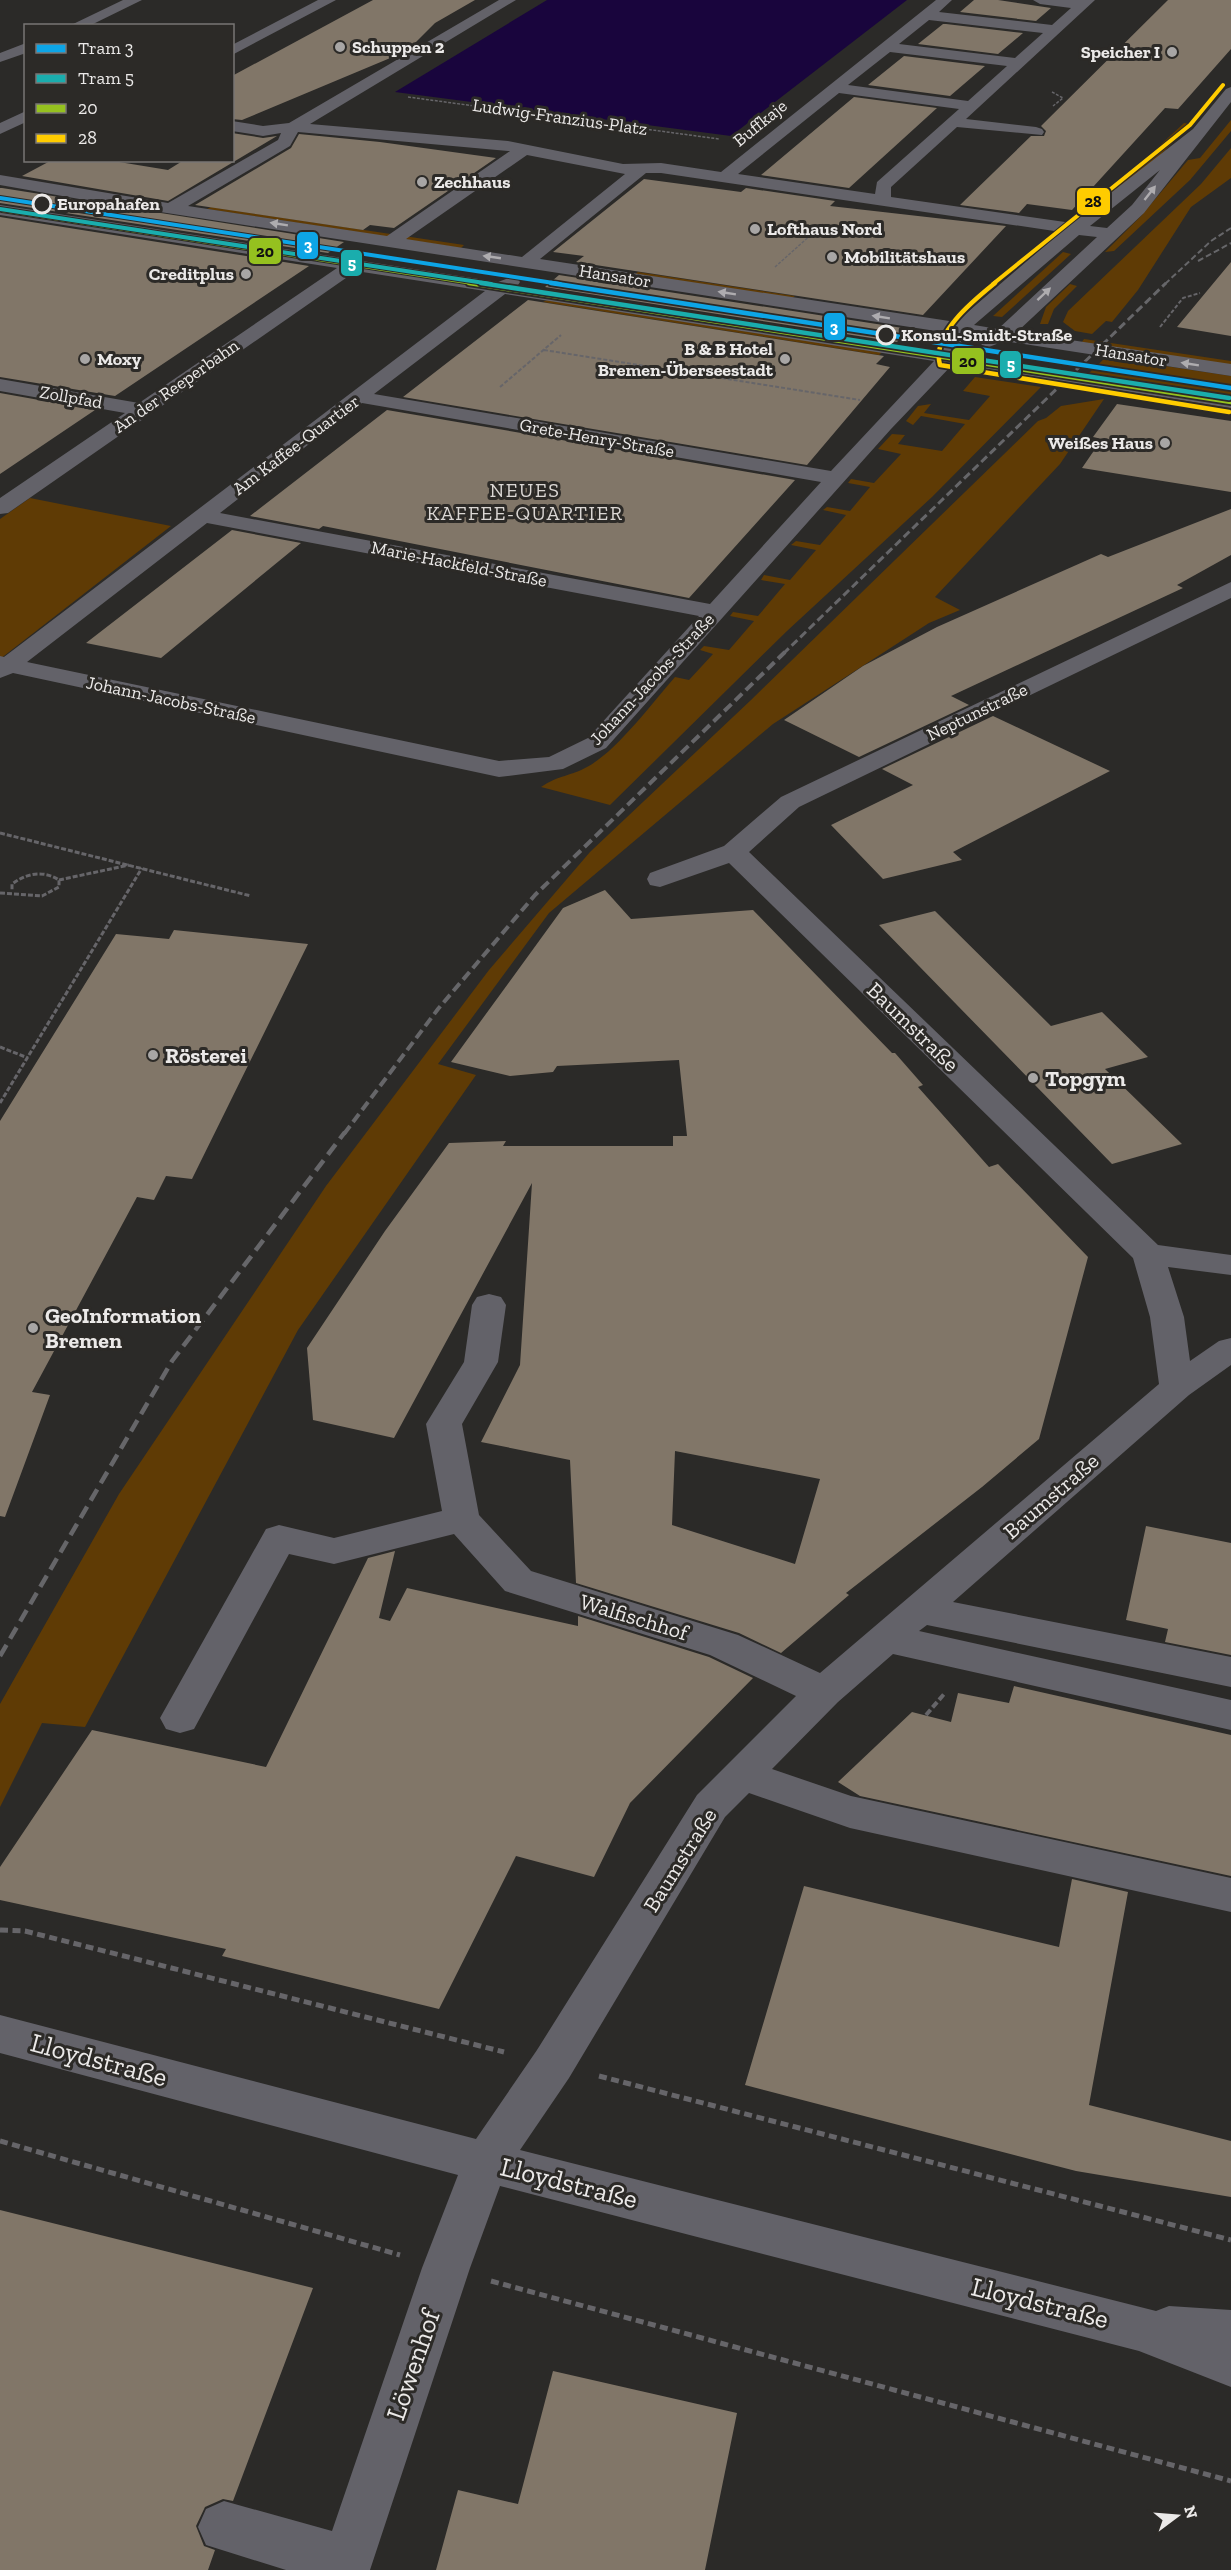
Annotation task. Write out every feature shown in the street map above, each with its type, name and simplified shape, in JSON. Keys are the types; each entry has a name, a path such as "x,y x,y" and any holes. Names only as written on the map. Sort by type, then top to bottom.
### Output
{"street":[{"path":"81,24 135,0"},
{"path":"234,50 329,0"},
{"path":"234,126 263,131 293,127 509,0"},
{"name":"Buffkaje","path":"725,177 945,0"},
{"path":"1040,0 1086,2"},
{"path":"883,193 954,122 1086,2"},
{"path":"927,15 1055,30"},
{"path":"892,43 1024,59"},
{"path":"0,58 24,48"},
{"path":"859,69 882,72"},
{"path":"972,83 994,86"},
{"path":"835,88 972,106"},
{"path":"948,358 1002,336 1138,209 1231,92"},
{"path":"0,129 24,117"},
{"path":"954,122 1036,132"},
{"path":"172,208 284,143 293,127"},
{"name":"Ludwig-Franzius-Platz","path":"293,127 525,149 623,169 661,168 725,177"},
{"path":"948,358 960,329 978,311 1075,229 1197,132"},
{"name":"Ludwig-Franzius-Platz","path":"392,241 525,149"},
{"path":"0,175 16,166"},
{"name":"Ludwig-Franzius-Platz","path":"526,262 642,168"},
{"name":"Buffkaje","path":"725,177 854,195 883,193"},
{"name":"Hansator","path":"0,180 1231,370"},
{"path":"883,193 1091,216"},
{"path":"883,193 1109,234"},
{"name":"Hansator","path":"0,210 1231,402"},
{"name":"An der Reeperbahn","path":"0,508 353,265"},
{"name":"Am Kaffee-Quartier","path":"3,666 203,516 499,288 514,281 550,274 612,276"},
{"name":"Johann-Jacobs-Straße","path":"3,666 499,769 554,764 597,743 836,478 948,358"},
{"name":"Zollpfad","path":"0,385 142,410"},
{"name":"Grete-Henry-Straße","path":"359,397 836,478"},
{"name":"Marie-Hackfeld-Straße","path":"203,516 715,612"},
{"name":"Neptunstraße","path":"733,852 790,802 1231,590"},
{"path":"660,879 733,852"},
{"name":"Baumstraße","path":"486,2162 553,2064 711,1806 824,1692 1177,1387 1167,1317 1148,1254 733,852"},
{"path":"1148,1254 1231,1265"},
{"path":"180,1718 279,1538 334,1551 462,1519 444,1424 481,1362 489,1305"},
{"path":"1177,1387 1231,1349"},
{"name":"Walfischhof","path":"462,1519 518,1581 724,1646 824,1692"},
{"path":"919,1608 1231,1672"},
{"path":"885,1638 1231,1715"},
{"path":"742,1775 850,1812 1231,1895"},
{"name":"Lloydstraße","path":"0,2034 486,2162 1140,2328 1231,2364"},
{"name":"Löwenhof","path":"346,2566 446,2268 486,2162"},
{"name":"Lloydstraße","path":"1140,2328 1231,2333"},
{"path":"224,2527 346,2566"}],"path":[{"path":"1052,92 1063,98 1053,106"},
{"name":"Ludwig-Franzius-Platz","path":"407,97 724,139"},
{"path":"770,272 854,195"},
{"path":"1155,332 1183,298 1200,292"},
{"path":"495,392 561,335"},
{"path":"544,350 901,407"},
{"path":"0,832 251,896"},
{"path":"12,890 12,884 30,874 43,873 59,880 130,864"},
{"path":"0,1103 142,868"},
{"path":"0,892 12,890 29,897 40,897 58,887 59,880"},
{"path":"0,1047 28,1058"},
{"path":"926,1715 934,1706"},
{"path":"0,1930 25,1931 553,2064 1231,2240"},
{"path":"0,2141 446,2268 1231,2481"}],"shaded area":[{"path":"547,0 907,0 731,136 395,92"},
{"path":"1231,120 1231,131 1190,180 1114,251 1105,252 1141,216 1188,160 1200,158"},
{"path":"1184,123 1190,124 1137,176 1103,201 1088,208 1076,210 1125,178"},
{"path":"1231,148 1231,178 1191,207 1138,290 1112,322 1106,321 1092,334 1075,331 1063,322 1068,311 1201,184"},
{"path":"211,207 464,245 461,248 207,209"},
{"path":"1063,252 1071,254 1002,317 993,316"},
{"path":"638,272 795,296 792,298 635,274"},
{"path":"1070,284 1077,286 1054,309 1048,324 1040,324 1046,307"},
{"path":"547,300 882,352 879,355 543,302"},
{"path":"1084,339 1231,361 1231,365 1082,342"},
{"path":"1106,357 1231,376 1231,395 1089,373"},
{"path":"975,377 1041,387 932,497 787,631 610,805 541,787 587,767 610,750 634,726 675,677 689,680 713,654 700,650 704,646 729,650 754,621 730,616 733,612 758,616 785,584 761,580 764,575 790,580 816,550 791,545 796,541 820,545 846,515 823,510 827,507 850,511 870,487 848,483 851,479 874,483 901,454 878,449 892,434 905,435 898,444 942,451 965,424 921,416 913,425 906,421 918,406 931,404 924,413 969,420 990,396 963,391"},
{"path":"1051,378 1231,407 1231,410 1049,382"},
{"path":"1104,399 1060,464 935,597 960,610 929,623 773,724 549,913 438,1064 476,1075 298,1330 85,1727 42,1723 0,1807 0,1704 119,1494 326,1186 489,970 590,852 751,700 1038,421 1046,418 1061,406"},
{"path":"30,498 171,526 0,659 0,519"}],"building":[{"name":"Schuppen 2","path":"373,0 475,0 435,23 407,51 242,120 234,119 234,75"},
{"path":"974,0 998,0 1051,8 1036,21 960,12"},
{"path":"1168,0 1231,0 1231,49 1178,109 1165,108 1072,210 1027,204 1019,213 960,205 1031,136 1044,136 1046,131 1041,126"},
{"path":"943,24 1023,33 998,54 918,44"},
{"path":"904,56 985,66 950,96 868,85"},
{"path":"854,97 937,108 849,188 761,175"},
{"path":"234,133 263,138 277,136 234,162"},
{"name":"Zechhaus","path":"299,134 380,142 496,158 394,228 370,225 363,230 195,205 291,148"},
{"path":"48,162 119,162 168,170 181,162 233,162 168,201 22,176"},
{"path":"644,179 741,192 746,188 835,201 830,206 1006,226 923,315 576,262 584,256 553,252"},
{"path":"0,188 344,242 328,253 0,203"},
{"path":"0,217 309,266 115,396 0,377"},
{"path":"1231,262 1231,336 1177,327"},
{"path":"559,275 909,329 897,342 545,287"},
{"path":"528,300 884,356 876,364 890,367 807,465 403,397"},
{"path":"0,393 95,410 0,474"},
{"name":"Weißes Haus","path":"1117,404 1231,421 1231,492 1082,468 1102,439 1093,437"},
{"path":"387,410 795,480 689,598 323,526 319,529 250,516"},
{"path":"1231,509 1231,555 1177,585 1183,588 951,696 969,705 859,757 784,720 863,666 937,627 1101,554 1108,557"},
{"path":"232,530 301,543 161,658 86,643"},
{"path":"993,716 1110,771 953,852 962,860 883,879 831,825 913,785 882,769"},
{"path":"605,890 631,919 753,910 892,1053 895,1053 923,1085 918,1087 989,1167 998,1164 1088,1257 1039,1439 982,1487 846,1593 849,1595 781,1653 739,1633 576,1583 570,1460 481,1442 520,1365 532,1183 394,1438 313,1420 307,1348 385,1231 449,1143 506,1141 503,1146 673,1146 673,1136 687,1136 679,1060 557,1066 553,1072 510,1076 451,1062 563,908","holes":["675,1451 820,1479 795,1564 672,1525"]},
{"path":"935,911 1051,1026 1102,1012 1148,1057 1105,1069 1182,1144 1112,1164 879,925"},
{"name":"Rösterei","path":"174,930 308,944 192,1179 166,1176 154,1200 137,1197 32,1392 50,1395 5,1517 0,1516 0,1121 116,934 169,939"},
{"path":"1146,1526 1231,1543 1231,1655 1165,1642 1168,1629 1126,1620"},
{"path":"395,1551 379,1618 390,1621 407,1588 578,1626 578,1616 709,1657 753,1678 630,1803 594,1877 516,1856 439,2009 222,1956 226,1949 0,1900 0,1867 92,1730 266,1767 368,1558"},
{"path":"1014,1686 1231,1735 1231,1876 860,1796 838,1782 912,1712 951,1722 958,1693 1009,1703"},
{"path":"1072,1879 1128,1892 1089,2105 1231,2141 1231,2197 1076,2171 745,2085 804,1886 1059,1947"},
{"path":"0,2210 313,2288 233,2501 223,2499 205,2507 196,2526 204,2546 215,2550 208,2570 0,2570"},
{"path":"553,2371 737,2413 705,2570 436,2570 458,2490 518,2504"}],"railway":[{"path":"1165,284 1211,241 1231,228"},
{"path":"1198,261 1231,243"},
{"path":"783,654 1166,283"},
{"path":"344,1134 438,1009 535,895 785,652"},
{"path":"0,1656 172,1361 345,1132"}],"tram line":[{"name":"3","path":"0,198 1231,388"},
{"name":"5","path":"0,209 1229,398"}],"transit line":[{"name":"28","path":"1223,85 1190,125 1046,239 963,310 951,324 938,358 940,365 946,368 1229,412"},
{"name":"20","path":"2,210 1231,402"}],"place":[{"name":"Schuppen 2","path":"340,47"},
{"name":"Speicher I","path":"1172,52"},
{"name":"Zechhaus","path":"422,182"},
{"name":"Europahafen","path":"42,204"},
{"name":"Lofthaus Nord","path":"755,229"},
{"name":"Mobilitätshaus","path":"832,257"},
{"name":"Creditplus","path":"246,274"},
{"name":"Konsul-Smidt-Straße","path":"886,335"},
{"name":"Moxy","path":"85,359"},
{"name":"B & B Hotel Bremen-Überseestadt","path":"785,359"},
{"name":"Weißes Haus","path":"1165,443"},
{"name":"Rösterei","path":"153,1055"},
{"name":"Topgym","path":"1033,1078"},
{"name":"GeoInformation Bremen","path":"33,1328"}],"district":[{"name":"NEUES KAFFEE-QUARTIER","path":"525,502"}]}
